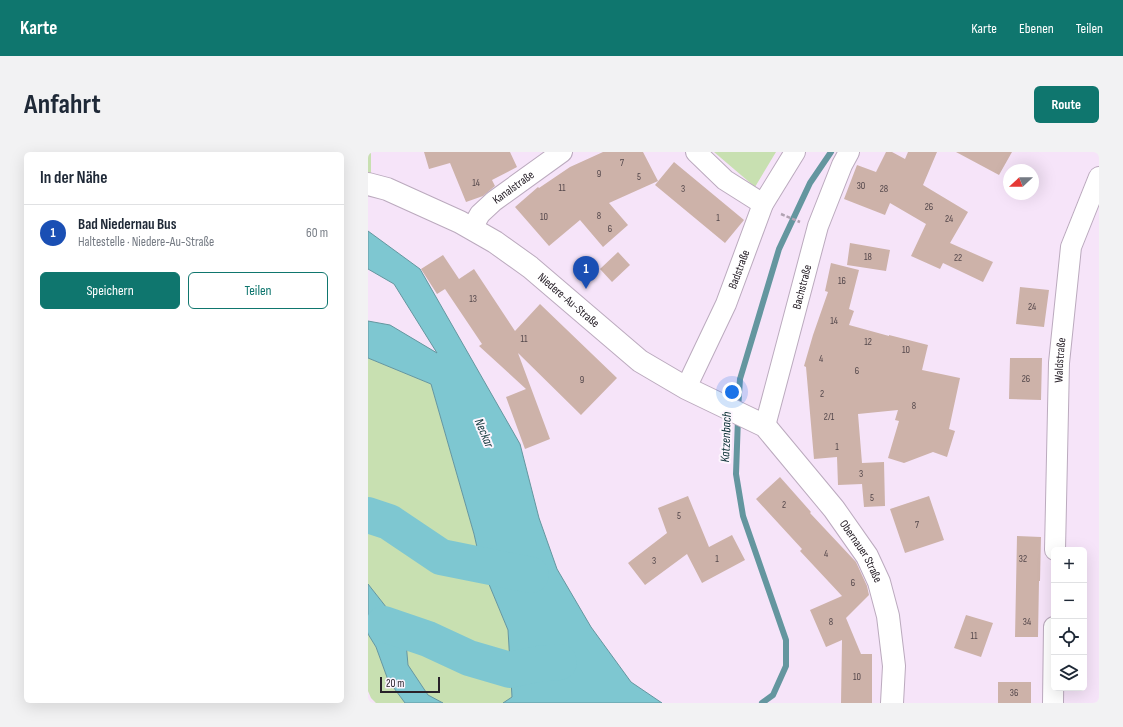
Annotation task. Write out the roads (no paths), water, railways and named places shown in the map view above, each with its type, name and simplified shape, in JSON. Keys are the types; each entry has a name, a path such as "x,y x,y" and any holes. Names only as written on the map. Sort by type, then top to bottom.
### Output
{"main road":[{"name":"Niedere-Au-Straße","path":"368,184 387,189 460,222 495,242 530,267 640,361 695,392 756,422"},
{"name":"Obernauer Straße","path":"756,422 834,509 867,556 879,582 888,616 894,666 892,703"}],"street":[{"name":"Kanalstraße","path":"472,228 480,214 494,201 562,152"},
{"path":"696,152 725,180 768,208"},
{"name":"Badstraße","path":"695,392 726,304 768,208 795,152"},
{"name":"Bachstraße","path":"756,422 818,226 842,165 849,152"},
{"name":"Waldstraße","path":"1055,547 1059,362 1071,247 1099,177"},
{"path":"1053,703 1054,655"}],"water":[{"path":"368,231 420,269 520,444 539,518 557,569 591,627 631,682 662,703 503,703 512,697 508,630 481,565 474,534 431,384 368,358 368,321 390,325 437,353 394,284 368,269"},
{"path":"368,584 405,631 408,665 428,695 443,703 405,703 388,680 376,647 368,634"}],"waterway":[{"name":"Katzenbach","path":"738,409 740,379 779,249 810,183 831,152"},
{"name":"Katzenbach","path":"738,418 736,474 743,516 786,640 786,666 773,695 762,703"},
{"name":"Neckar","path":"368,515 389,522 441,557 531,575"},
{"name":"Neckar","path":"384,624 428,639 469,658 510,670 538,664 559,662"}],"place":[{"name":"Bad Niedernau Bus","path":"586,289"}]}
